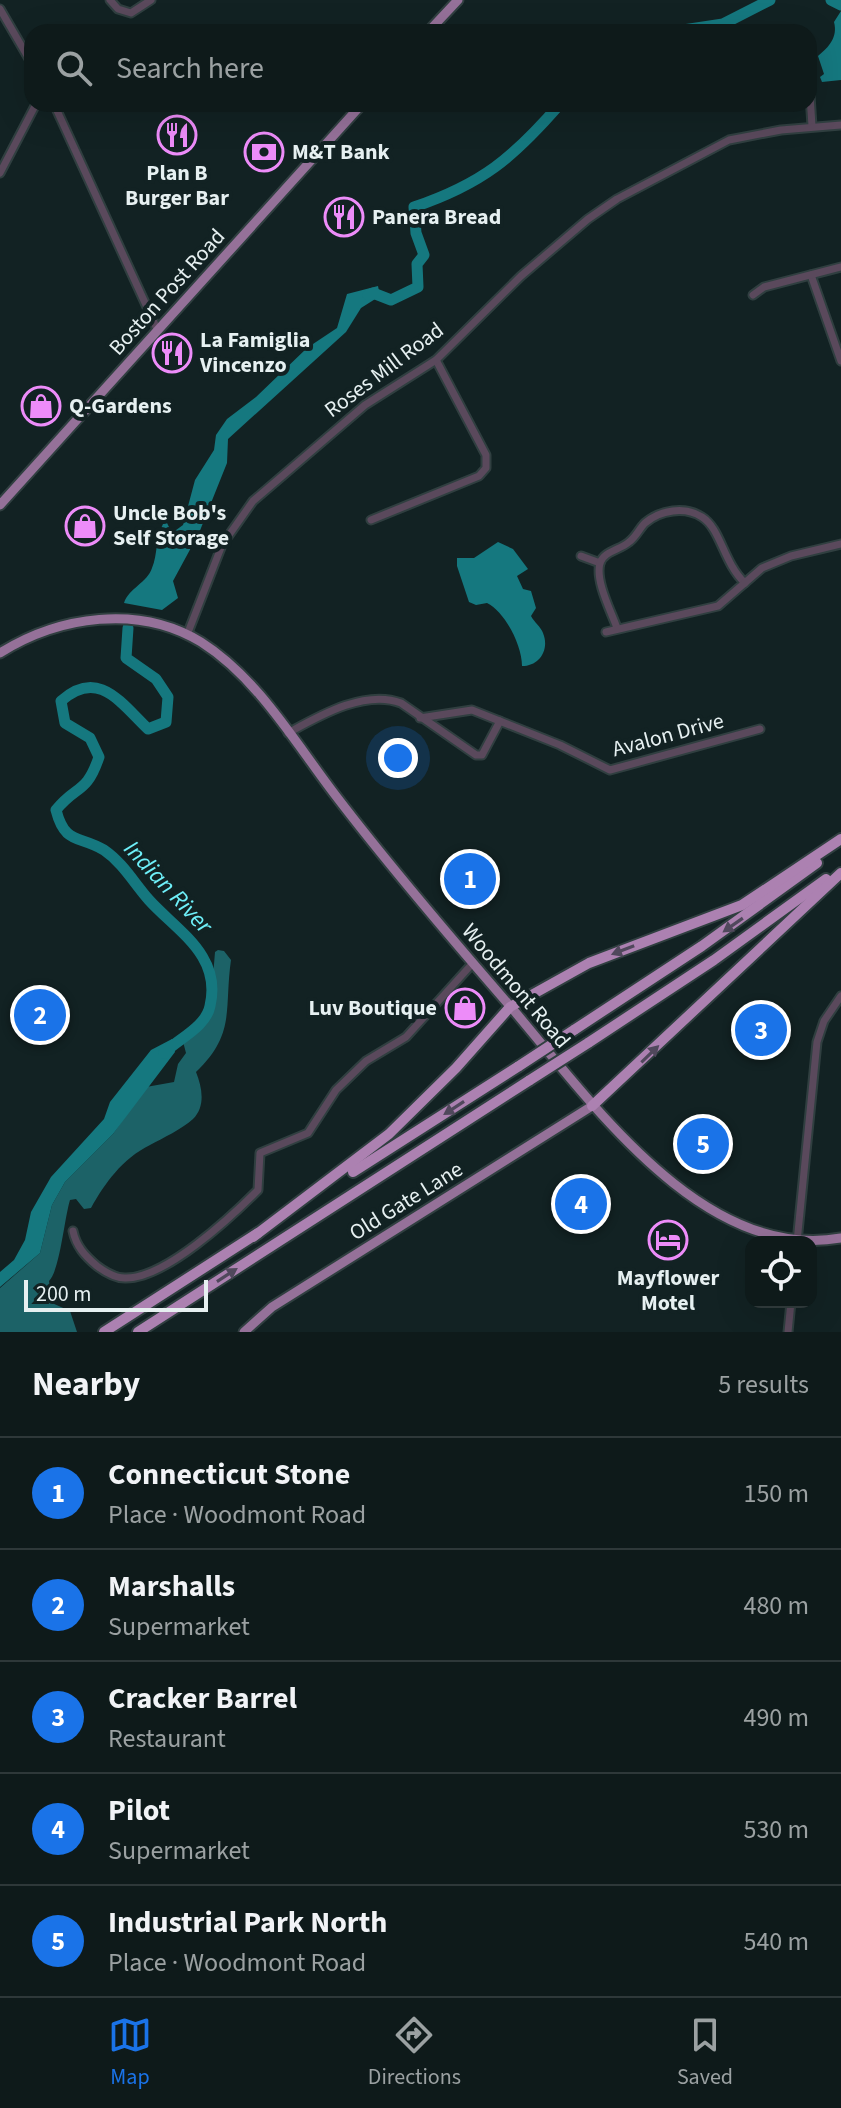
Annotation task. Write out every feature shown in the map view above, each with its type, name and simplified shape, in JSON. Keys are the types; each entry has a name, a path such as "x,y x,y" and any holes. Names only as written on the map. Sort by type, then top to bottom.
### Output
{"highway":[{"path":"253,1237 389,1134 456,1068 510,1007 589,963 742,905 841,842"},
{"path":"104,1332 702,946 841,842"},
{"path":"138,1332 588,1043 841,871"},
{"path":"592,1106 841,871"}],"main road":[{"path":"436,24 458,0"},
{"name":"Boston Post Road","path":"0,505 355,112"},
{"path":"0,653 39,632 92,619 136,621 187,635"},
{"name":"Woodmont Road","path":"187,635 237,672 472,964 592,1106 676,1185 742,1225 772,1236"},
{"name":"Old Gate Lane","path":"244,1332 285,1299 592,1106"},
{"name":"Woodmont Road","path":"817,1240 841,1238"}],"street":[{"path":"110,0 118,9 131,13 151,0"},
{"path":"0,9 24,50"},
{"path":"0,173 32,112"},
{"path":"58,112 157,329"},
{"path":"811,112 812,126"},
{"name":"Roses Mill Road","path":"187,635 222,545 253,501 365,405 436,360 521,276 617,199 729,140 812,126 841,125"},
{"path":"753,295 764,287 841,267"},
{"path":"811,275 841,361"},
{"path":"371,520 479,476 486,468 486,455 436,360"},
{"path":"617,628 601,579 600,563 609,553 631,541 651,519 672,511 688,512 712,526 727,563 745,583"},
{"path":"606,632 711,609 729,600 745,583 777,560 841,544"},
{"path":"581,556 600,563"},
{"path":"288,733 330,711 379,700 401,703 479,756 487,751 500,721"},
{"name":"Avalon Drive","path":"420,718 472,710 561,745 610,770 760,729"},
{"path":"73,1231 84,1254 103,1270 120,1278 139,1276 189,1251 258,1190 260,1153 308,1133 336,1090 366,1061 406,1037 472,964"},
{"path":"797,1236 813,1059 822,1025 841,996"},
{"path":"788,1332 790,1308"}],"shaded area":[{"path":"841,11 841,80 822,82 820,77 824,74 818,56 832,41 834,22"},
{"path":"378,286 380,296 361,308 346,332 228,439 227,463 199,533 173,581 178,598 162,610 124,603 150,573 163,524 167,523 172,533 183,525 195,480 214,450 216,435 227,419 256,397 307,348 337,328 347,294"},
{"path":"498,542 513,549 528,569 517,576 523,589 531,591 536,608 531,616 542,631 545,645 542,656 528,665 522,666 516,639 494,607 487,603 476,605 469,602 457,566 457,558 474,558"},
{"path":"224,951 231,960 226,1020 217,1045 196,1072 202,1096 197,1114 123,1164 91,1208 84,1209 76,1199 70,1200 59,1256 49,1281 52,1303 70,1311 77,1332 0,1332 0,1288 40,1253 52,1205 65,1182 113,1134 146,1087 174,1082 178,1064 186,1053 181,1034 210,1013 215,952"},
{"path":"172,1039 175,1052 113,1134 65,1182 52,1205 40,1253 0,1287 0,1272 14,1260 25,1240 31,1212 51,1177 104,1119 110,1102 151,1050"}],"waterway":[{"name":"Indian River","path":"723,24 770,0"},
{"name":"Indian River","path":"831,0 841,5"},
{"name":"Indian River","path":"368,295 373,293 391,300 418,287 417,264 424,255 416,233 414,207 478,179 527,140 553,112"},
{"name":"Indian River","path":"128,628 126,658 156,679 168,697 166,722 148,729 118,700 97,688 74,692 61,701 65,723 90,738 99,757 90,778 56,810 64,829 74,838 95,845 111,855 203,958 212,988 210,1006 203,1020 164,1053"}],"place":[{"name":"Plan B Burger Bar","path":"177,135"},
{"name":"M&T Bank","path":"264,152"},
{"name":"Panera Bread","path":"344,217"},
{"name":"La Famiglia Vincenzo","path":"172,353"},
{"name":"Q-Gardens","path":"41,406"},
{"name":"Uncle Bob's Self Storage","path":"85,526"},
{"name":"Connecticut Stone","path":"470,879"},
{"name":"Luv Boutique","path":"465,1008"},
{"name":"Marshalls","path":"40,1015"},
{"name":"Cracker Barrel","path":"761,1030"},
{"name":"Industrial Park North","path":"703,1144"},
{"name":"Pilot","path":"581,1204"},
{"name":"Mayflower Motel","path":"668,1240"}]}
